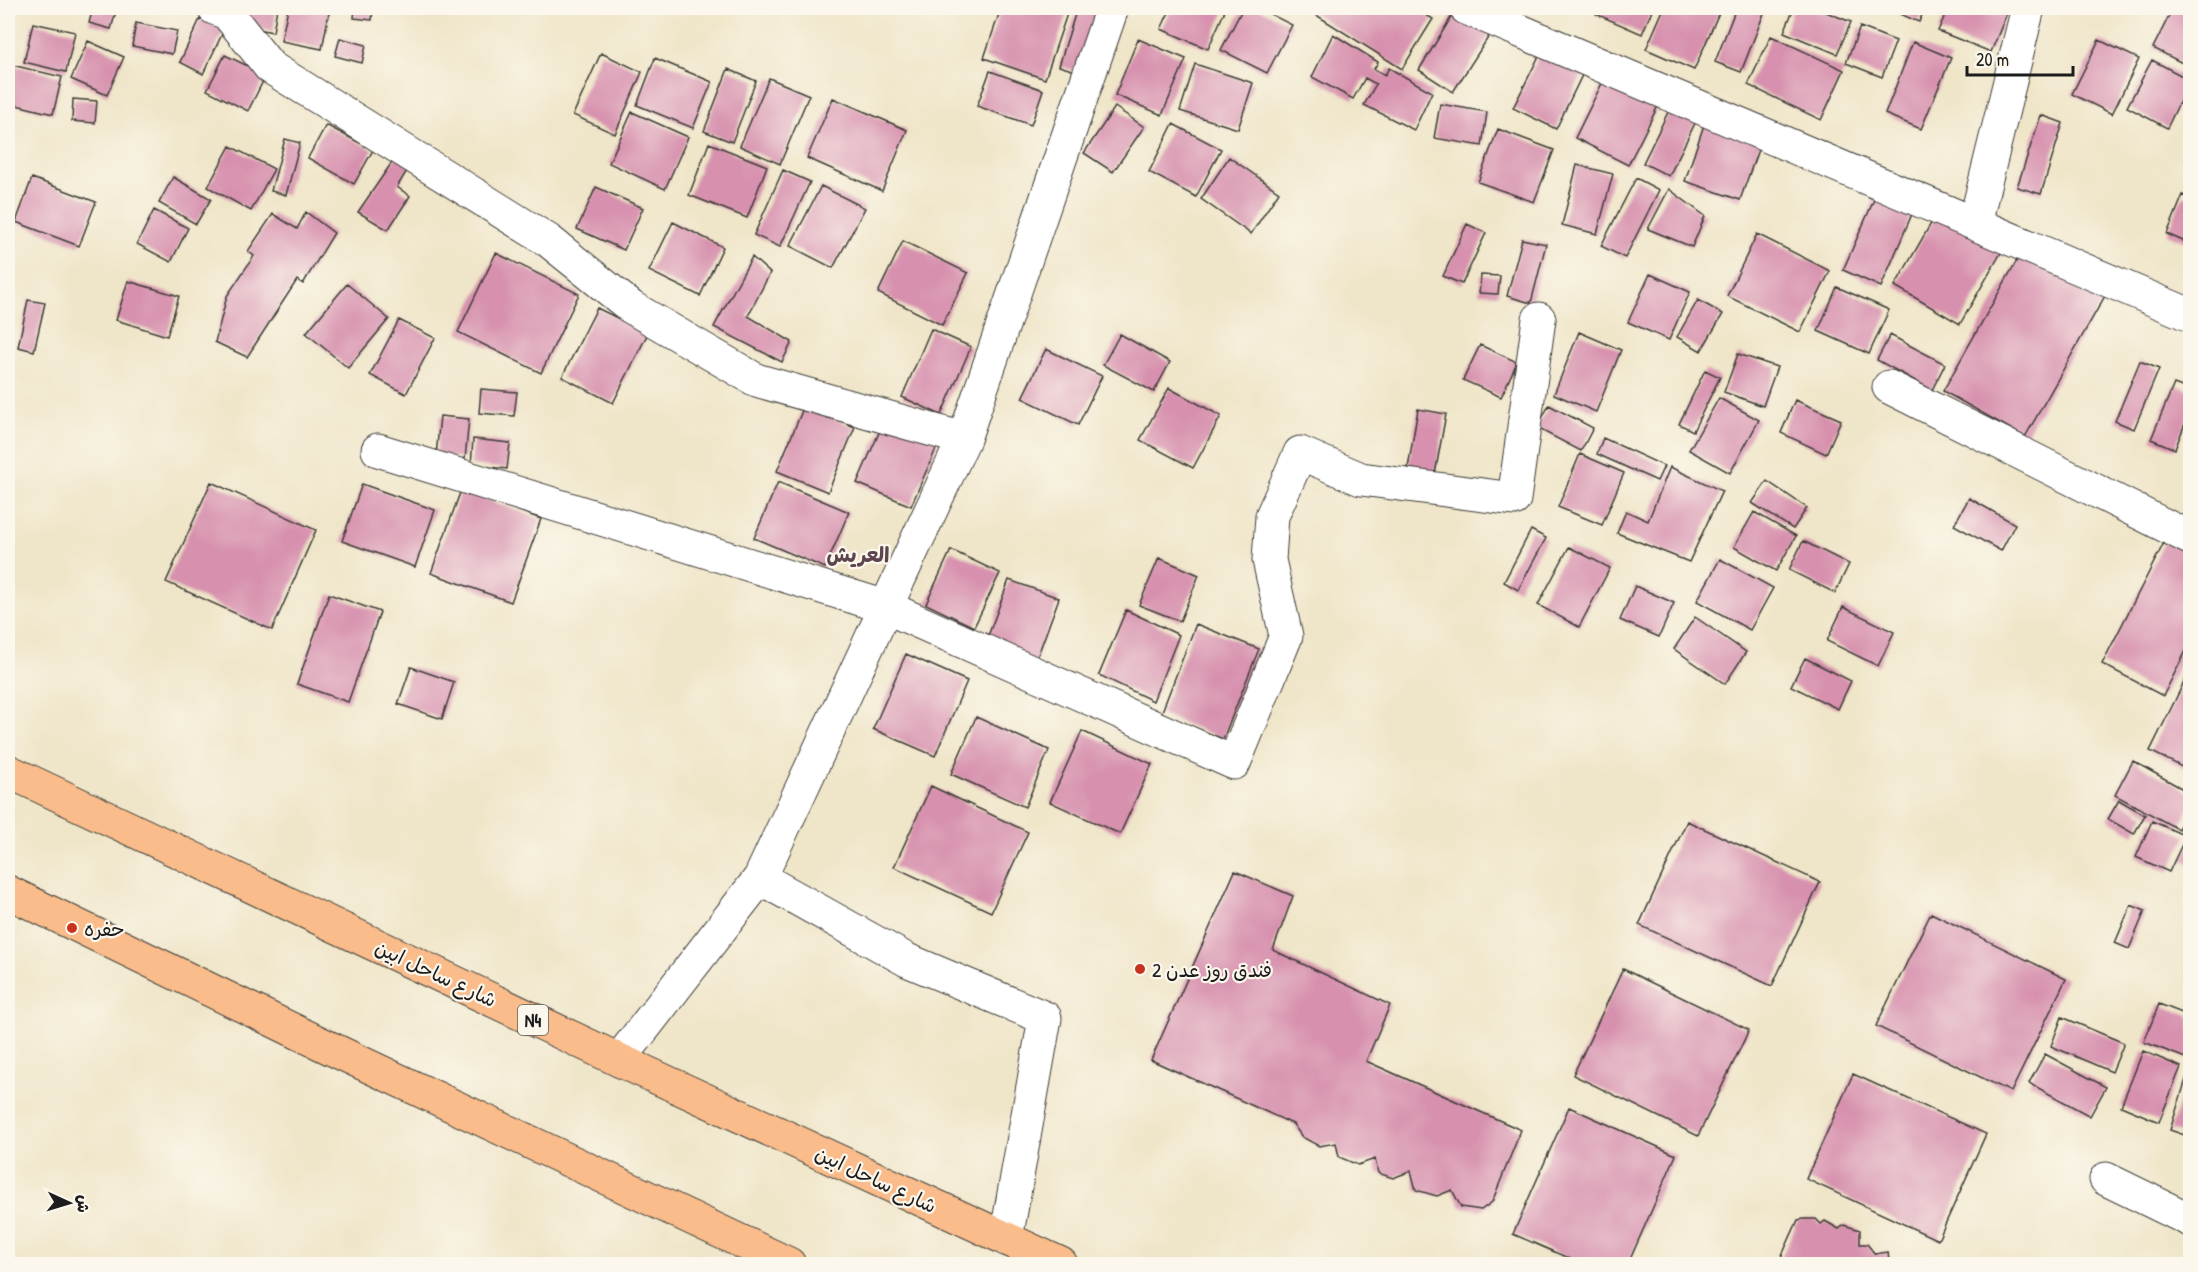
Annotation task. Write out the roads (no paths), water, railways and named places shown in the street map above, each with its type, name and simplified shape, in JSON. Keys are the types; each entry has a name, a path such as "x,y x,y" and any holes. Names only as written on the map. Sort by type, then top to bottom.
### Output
{"highway":[{"name":"شارع ساحل ابين","path":"8,771 619,1060 1061,1264"},
{"path":"8,892 330,1048 789,1264"}],"street":[{"path":"214,8 227,13 270,67 549,241 631,307 756,380 964,439"},
{"path":"619,1060 760,878 964,439 1113,8"},
{"path":"1467,8 2190,315"},
{"path":"1975,223 2028,8"},
{"path":"378,450 886,607 1234,763 1286,636 1269,560 1272,516 1300,453 1361,479 1514,499 1539,319"},
{"path":"1888,387 2190,538"},
{"path":"760,878 907,960 1045,1018 1006,1239"},
{"path":"2106,1179 2190,1220"}],"place":[{"name":"حفره","path":"72,928"},
{"name":"فندق روز عدن 2","path":"1140,969"}],"district":[{"name":"العريش","path":"858,554"}]}
